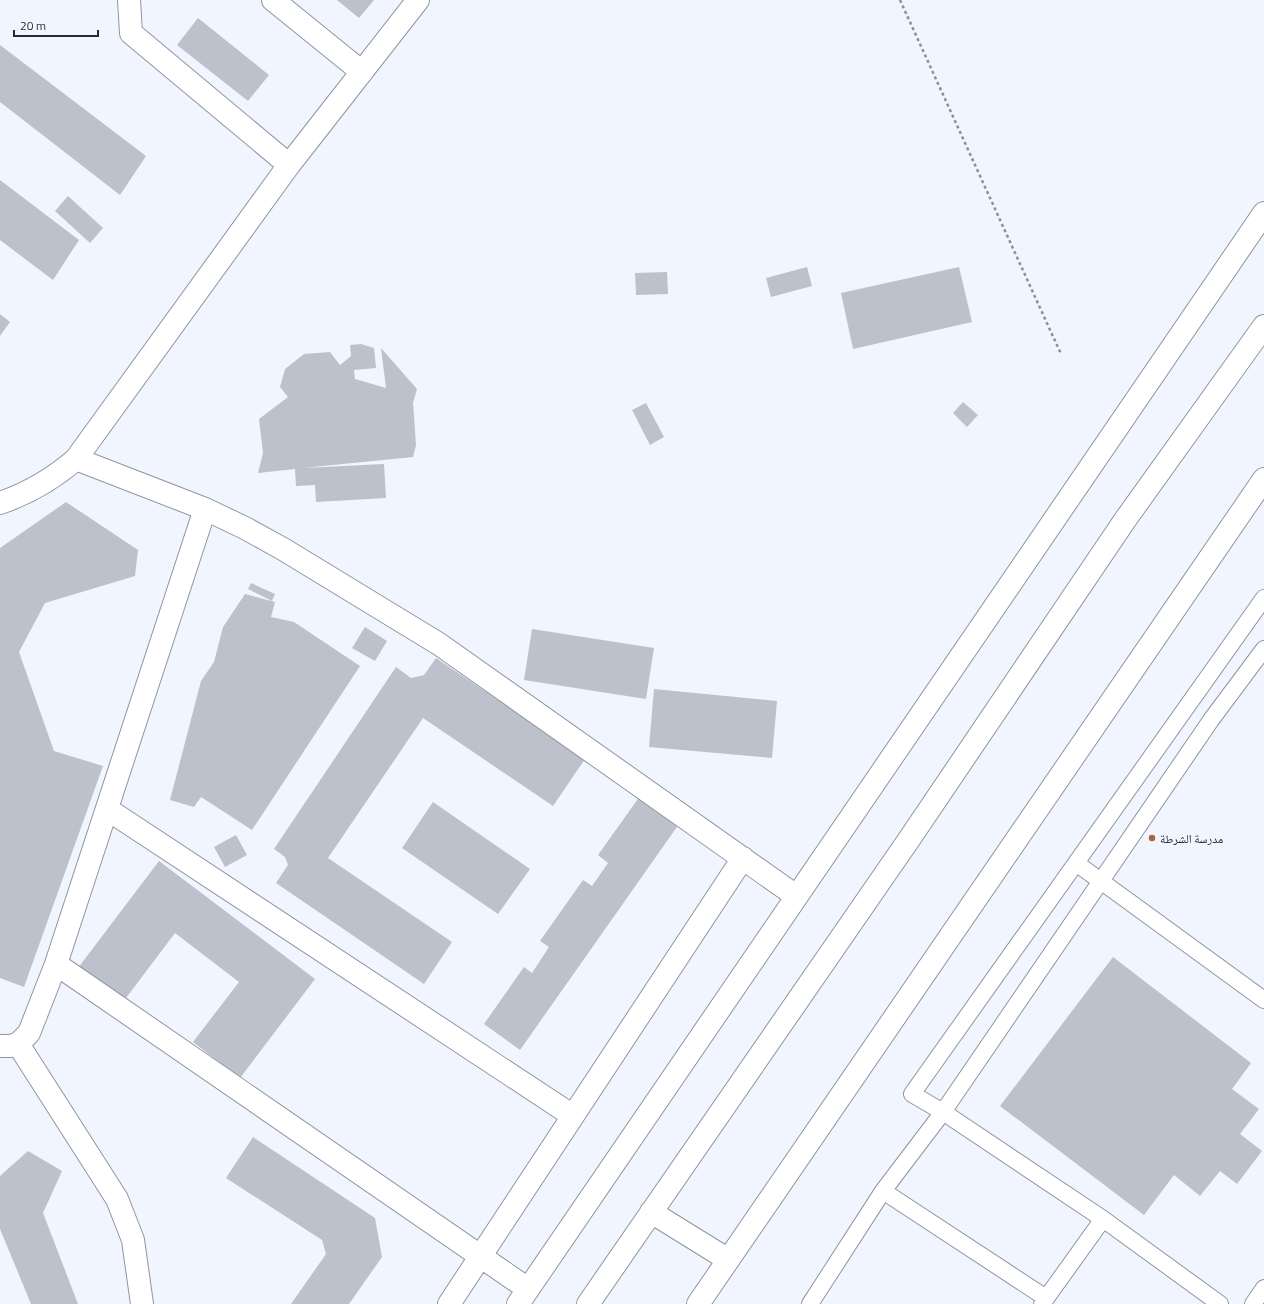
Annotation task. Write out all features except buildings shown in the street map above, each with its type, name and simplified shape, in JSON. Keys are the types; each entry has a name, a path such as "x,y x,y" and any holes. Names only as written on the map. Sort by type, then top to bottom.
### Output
{"main road":[{"path":"129,0 131,33 289,164"},
{"path":"273,0 362,72"},
{"path":"0,503 22,496 42,485 76,459 289,164 418,0"},
{"path":"56,964 480,1256 523,1297 1264,213"},
{"path":"588,1304 905,844 1125,520 1264,326"},
{"path":"76,459 205,509 245,528 283,549 439,644 796,896"},
{"path":"698,1304 727,1259 1264,479"},
{"path":"142,1304 133,1240 117,1199 9,1045 29,1033 56,964 205,509"},
{"path":"107,809 573,1116"},
{"path":"449,1304 743,858"},
{"path":"651,1212 727,1259"}],"lane":[{"path":"1220,1304 1103,1219 943,1112 912,1094 1264,598"},
{"path":"810,1304 884,1191 943,1112 1211,720 1264,649"},
{"path":"1076,863 1264,1000"},
{"path":"884,1191 1044,1301 1103,1219"},
{"path":"1253,1304 1264,1288"}],"path":[{"path":"900,0 1061,354"}],"place":[{"name":"مدرسة الشرطة","path":"1152,838"}]}
